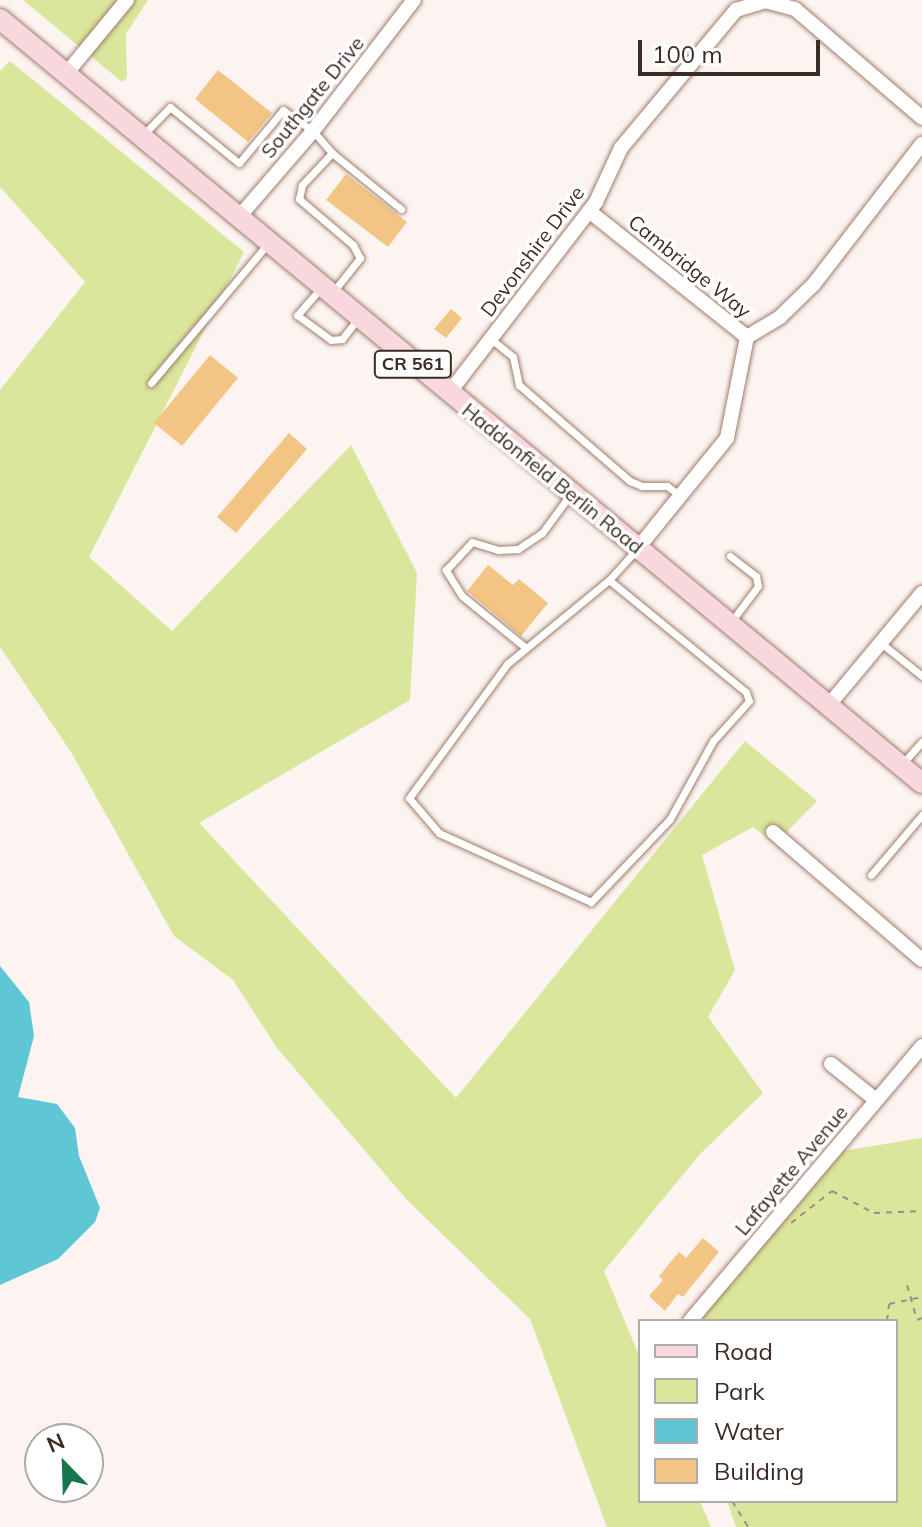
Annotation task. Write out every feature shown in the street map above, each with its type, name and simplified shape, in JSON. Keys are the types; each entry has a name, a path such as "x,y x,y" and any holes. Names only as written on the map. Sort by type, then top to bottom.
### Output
{"main road":[{"name":"Haddonfield Berlin Road","path":"0,20 922,783"}],"street":[{"path":"66,74 127,0"},
{"name":"Southgate Drive","path":"239,217 313,131 414,0"},
{"name":"Devonshire Drive","path":"449,393 589,211 621,148 721,24 746,5 780,2 795,9 922,118"},
{"name":"Cambridge Way","path":"589,211 747,337 780,317 814,284 922,144"},
{"path":"638,548 727,438 747,337"},
{"path":"828,706 922,593"},
{"path":"773,832 922,960"},
{"name":"Lafayette Avenue","path":"692,1319 922,1046"},
{"path":"831,1064 876,1100"}],"lane":[{"path":"141,136 170,107 239,163 283,110 313,131 332,153 401,209"},
{"path":"332,153 298,192 302,204 358,251 360,258 326,292 297,315 331,340 342,339 358,318"},
{"path":"151,383 269,244"},
{"path":"491,339 513,357 519,385 630,481 642,486 667,486 681,496"},
{"path":"526,648 462,596 446,570 472,542 499,550 518,549 542,533 571,493"},
{"path":"609,580 746,692 749,701 713,741 670,819 591,902 439,833 409,798 507,664 609,580 638,548"},
{"path":"730,556 756,576 758,586 730,624"},
{"path":"881,643 922,676"},
{"path":"901,766 922,742"},
{"path":"871,875 922,815"}],"path":[{"path":"780,1234 814,1200 832,1191 874,1213 922,1211"},
{"path":"907,1285 917,1320 922,1318"},
{"path":"887,1319 889,1304 922,1297"},
{"path":"733,1503 748,1527"}],"green space":[{"path":"23,0 148,0 126,34 127,78 122,82"},
{"path":"10,61 244,252 89,557 172,631 351,445 417,573 410,700 199,823 456,1098 745,741 817,801 775,844 753,827 702,855 735,970 708,1017 763,1093 699,1155 604,1271 638,1353 638,1503 701,1503 711,1527 607,1527 530,1319 407,1200 277,1048 233,980 174,936 71,752 0,647 0,390 85,282 0,187 0,71"},
{"path":"922,1138 922,1527 736,1527 728,1503 898,1503 898,1319 695,1319 836,1152"}],"water":[{"path":"0,966 29,1002 34,1036 18,1097 57,1104 75,1128 79,1156 100,1208 95,1222 58,1259 0,1285"}],"building":[{"path":"218,70 272,113 248,142 195,99"},
{"path":"346,174 407,222 388,247 326,200"},
{"path":"451,309 462,318 446,338 434,329"},
{"path":"210,355 238,378 182,446 154,423"},
{"path":"289,433 307,449 236,533 217,517"},
{"path":"488,565 513,585 519,579 548,603 521,636 467,591"},
{"path":"703,1238 719,1252 683,1297 678,1294 665,1311 649,1296 663,1280 659,1276 679,1252 686,1258"}]}
